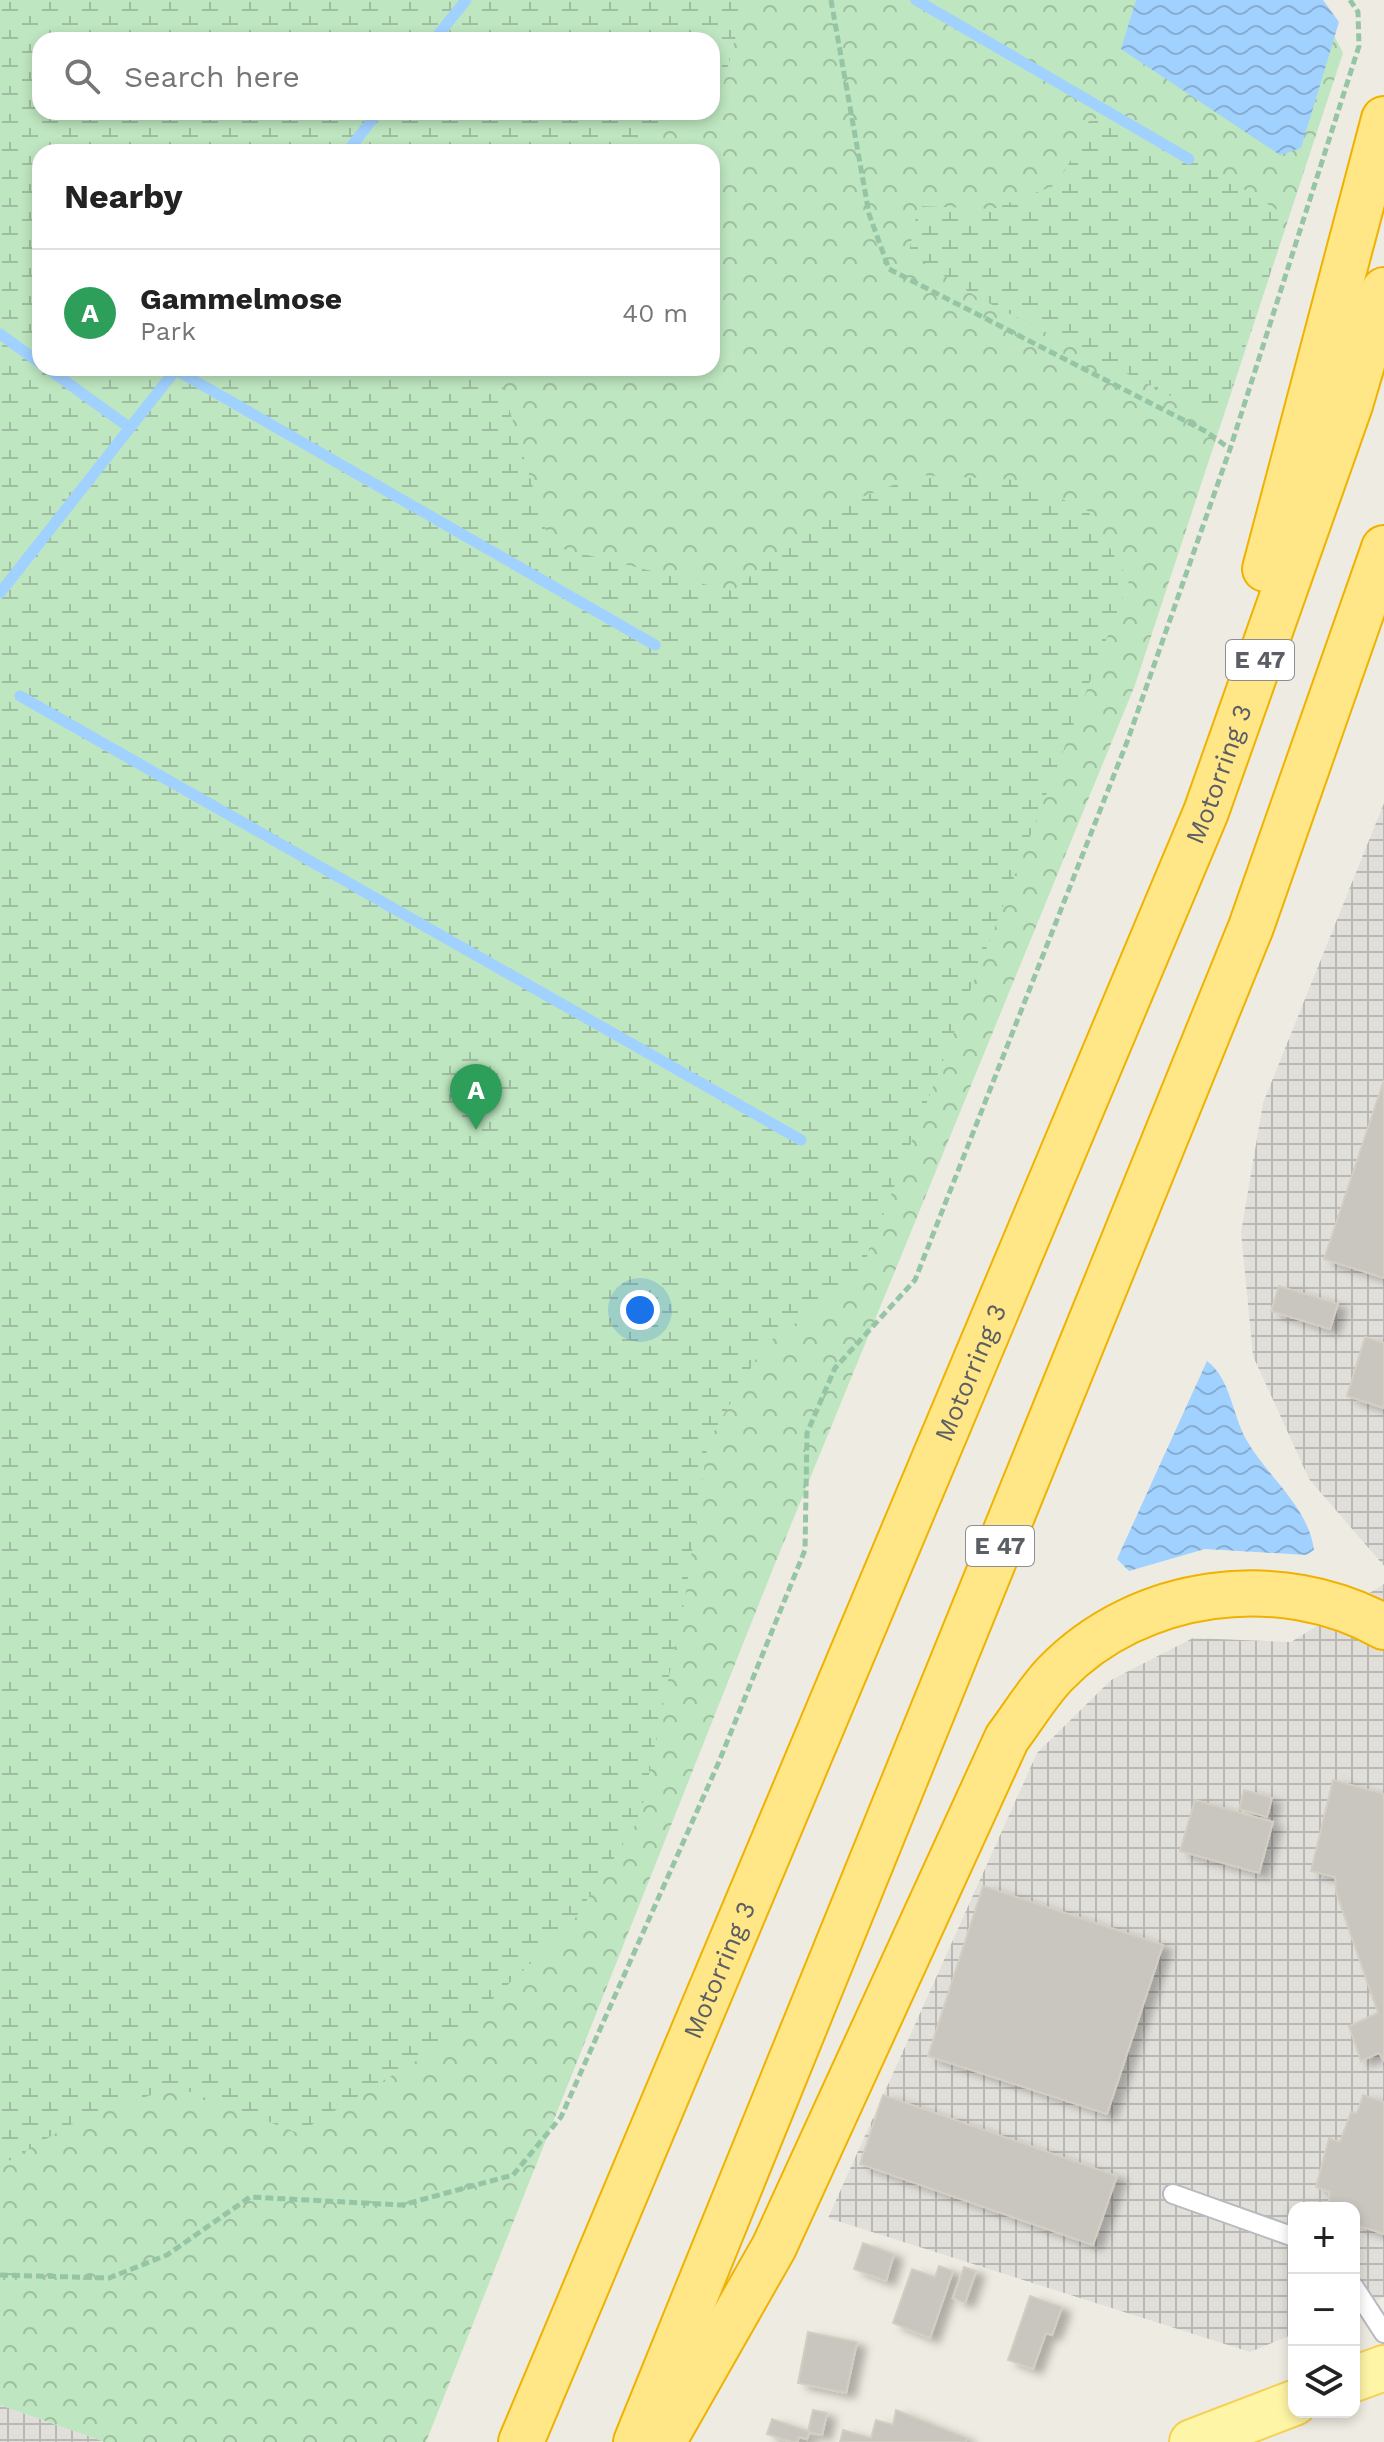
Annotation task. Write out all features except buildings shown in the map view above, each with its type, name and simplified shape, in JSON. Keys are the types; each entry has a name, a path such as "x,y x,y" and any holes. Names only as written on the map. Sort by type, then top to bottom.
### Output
{"highway":[{"path":"1206,812 1290,468 1384,119"},
{"name":"Motorring 3","path":"521,2442 1206,812 1350,405 1384,290"},
{"name":"E 47","path":"636,2442 1245,942 1352,646 1384,548"},
{"path":"1352,646 1384,590"},
{"path":"663,2442 774,2247 1007,1738 1055,1674 1119,1625 1195,1597 1275,1592 1353,1610 1384,1627"}],"main road":[{"path":"1360,2377 1384,2368"},
{"path":"1192,2442 1288,2405"}],"lane":[{"path":"1173,2194 1288,2235"},
{"path":"1360,2296 1384,2333"}],"path":[{"path":"831,0 869,214 889,269 1207,432 1230,449"},
{"path":"0,2275 109,2278 167,2255 250,2197 402,2205 513,2175 561,2117 718,1764 805,1550 807,1433 835,1368 915,1280 1127,742 1230,449 1359,46 1358,12 1350,0"}],"shaded area":[{"path":"1384,803 1384,1566 1309,1479 1253,1356 1241,1232 1263,1103"},
{"path":"1384,1584 1384,2297 1360,2307 1360,2202 1288,2202 1288,2336 1250,2352 828,2218 1037,1753 1111,1680 1193,1638 1291,1642"},
{"path":"0,2405 105,2442 0,2442"}],"green space":[{"path":"0,0 1316,0 1343,53 1135,685 770,1576 426,2442 105,2442 0,2405"},
{"path":"0,0 745,0 720,98 720,32 32,32 32,120 674,120 627,144 32,144 32,376 505,376 503,389 551,546 732,591 834,508 919,475 1020,480 1088,511 1129,581 858,1280 764,1345 708,1442 685,1598 640,1818 570,1926 447,2042 298,2133 177,2087 87,2115 0,2166"},
{"path":"1115,110 1282,213 1278,250 1220,421 977,297 909,253 918,206 993,209 1056,185 1081,143 1088,122"}],"water":[{"path":"1136,0 1323,0 1339,22 1301,148 1280,155 1121,49"},
{"path":"1207,1361 1226,1387 1247,1441 1304,1520 1314,1550 1306,1555 1205,1549 1129,1571 1117,1559"}],"waterway":[{"path":"440,32 466,0"},
{"path":"916,0 1189,159"},
{"path":"353,144 372,120"},
{"path":"0,334 32,357"},
{"path":"58,376 130,428"},
{"path":"0,593 171,376"},
{"path":"186,376 655,645"},
{"path":"20,696 801,1140"}],"place":[{"name":"Gammelmose","path":"476,1130"}]}
